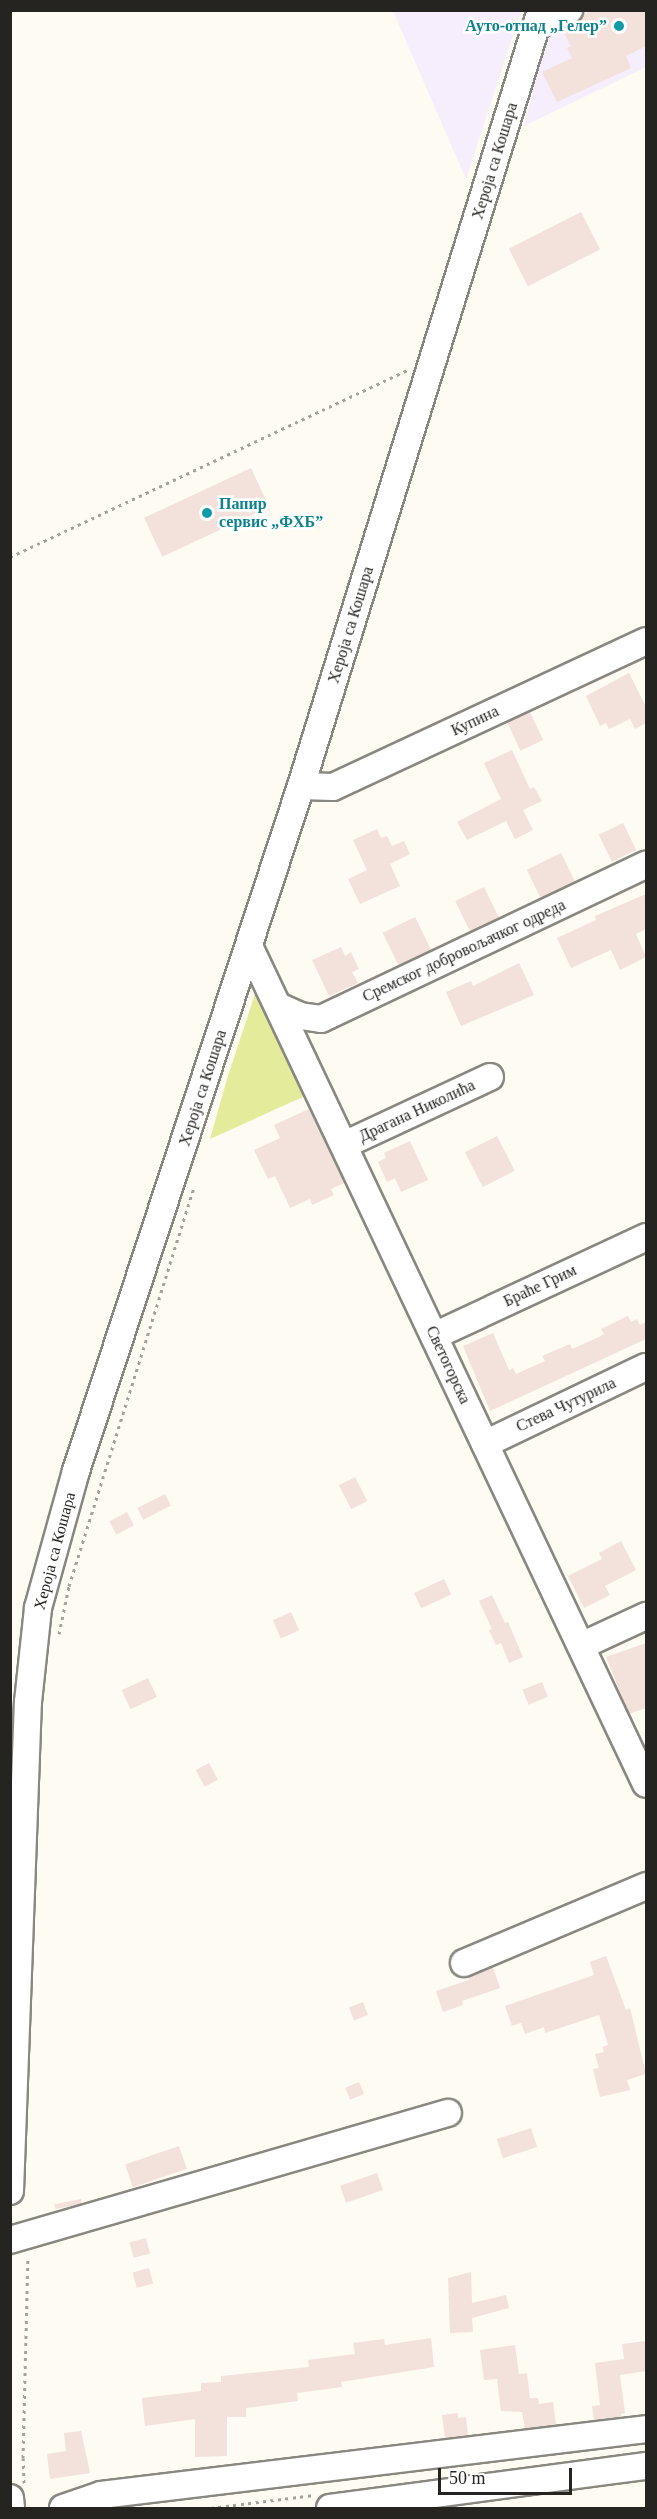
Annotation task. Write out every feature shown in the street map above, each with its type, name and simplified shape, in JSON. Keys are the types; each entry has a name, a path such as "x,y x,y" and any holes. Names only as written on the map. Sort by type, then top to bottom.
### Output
{"street":[{"path":"538,18 569,10"},
{"name":"Хероја са Кошара","path":"10,2191 28,1702 38,1608 76,1471 301,786 538,18"},
{"name":"Купина","path":"301,786 333,787 646,640"},
{"name":"Сремског добровољачког одреда","path":"280,1007 300,1016 321,1019 646,865"},
{"name":"Светогорска","path":"249,946 280,1007 581,1646 637,1741 646,1784"},
{"name":"Драгана Николића","path":"344,1145 490,1077"},
{"name":"Браће Грим","path":"434,1336 646,1237"},
{"name":"Стева Чутурила","path":"485,1444 646,1367"},
{"path":"581,1646 646,1616"},
{"path":"464,1963 646,1886"},
{"path":"19,2238 448,2113"},
{"path":"63,2508 101,2495 646,2429"},
{"path":"330,2508 646,2466"}],"path":[{"path":"10,557 435,357"},
{"path":"56,1644 69,1586 196,1179"},
{"path":"15,2498 22,2458 19,2238"}],"shaded area":[{"path":"393,11 521,11 466,179"},
{"path":"582,11 646,11 646,67 524,126 550,26"}],"green space":[{"path":"255,994 291,1062 305,1096 210,1139 227,1079"}],"building":[{"path":"593,10 646,10 646,46 626,56 631,68 557,102 542,72 572,58 567,48 571,46 563,31 579,24 583,15"},
{"path":"581,212 600,249 528,286 509,249"},
{"name":"Папир сервис „ФХБ”","path":"251,468 269,507 162,557 144,518"},
{"path":"629,673 646,707 646,723 635,729 630,719 609,729 606,723 600,726 586,696"},
{"path":"530,712 543,740 520,751 507,723"},
{"path":"512,750 530,789 534,787 542,801 523,810 533,830 515,839 506,821 467,840 457,822 501,799 484,763"},
{"path":"623,823 636,850 612,862 599,835"},
{"path":"377,829 381,838 387,836 392,846 404,841 410,854 390,864 400,886 360,904 348,879 367,870 353,840"},
{"path":"561,853 575,882 541,898 527,870"},
{"path":"484,887 499,918 470,932 455,901"},
{"path":"646,894 646,929 636,934 646,957 620,970 611,950 571,968 557,938 596,920 595,916"},
{"path":"415,917 431,950 399,966 383,933"},
{"path":"341,947 345,956 351,952 359,969 352,972 358,983 329,996 312,960"},
{"path":"519,963 534,995 461,1026 446,992 471,981 473,986"},
{"path":"309,1109 344,1183 331,1189 334,1195 312,1205 310,1199 290,1208 275,1176 268,1179 254,1150 280,1138 274,1125"},
{"path":"497,1136 515,1171 483,1187 465,1152"},
{"path":"410,1141 428,1180 401,1192 395,1178 387,1182 378,1162 386,1158 384,1153"},
{"path":"628,1316 631,1322 637,1319 640,1325 646,1322 646,1339 490,1411 463,1346 493,1333 509,1370 513,1368 516,1374 545,1361 542,1356 570,1344 572,1349 599,1337 604,1334 601,1329"},
{"path":"355,1477 367,1501 351,1509 339,1485"},
{"path":"165,1494 171,1506 143,1520 137,1508"},
{"path":"127,1512 134,1525 116,1535 109,1521"},
{"path":"621,1541 636,1570 605,1586 610,1595 584,1608 568,1576 602,1559 599,1553"},
{"path":"444,1579 451,1594 421,1608 414,1593"},
{"path":"492,1595 505,1623 508,1622 523,1657 509,1663 501,1643 496,1645 489,1630 492,1629 479,1601"},
{"path":"291,1612 299,1630 281,1638 273,1620"},
{"path":"646,1643 646,1708 629,1714 606,1657"},
{"path":"148,1678 157,1697 131,1709 122,1690"},
{"path":"542,1682 548,1697 529,1705 523,1690"},
{"path":"209,1763 218,1780 205,1787 196,1770"},
{"path":"606,1956 626,2010 630,2008 646,2074 627,2080 630,2090 600,2097 593,2069 599,2068 595,2054 604,2052 603,2047 608,2045 599,2015 545,2033 544,2027 525,2034 521,2023 512,2026 505,2006 594,1975 590,1962"},
{"path":"493,1967 500,1988 462,2001 463,2005 443,2012 436,1991 469,1980 468,1977"},
{"path":"363,2002 368,2015 354,2020 349,2007"},
{"path":"359,2082 364,2094 350,2100 345,2088"},
{"path":"531,2128 537,2147 503,2158 497,2139"},
{"path":"179,2146 187,2169 133,2187 125,2165"},
{"path":"377,2173 383,2190 346,2203 340,2186"},
{"path":"81,2199 82,2204 55,2209 54,2204"},
{"path":"146,2238 150,2253 134,2258 130,2242"},
{"path":"149,2268 153,2283 137,2288 133,2272"},
{"path":"471,2272 472,2303 506,2295 509,2308 472,2318 473,2332 450,2333 448,2278"},
{"path":"431,2338 434,2367 341,2382 342,2387 297,2393 298,2401 246,2408 246,2417 227,2417 227,2456 195,2457 195,2419 145,2426 142,2398 201,2391 201,2383 221,2382 221,2376 309,2367 308,2360 355,2354 353,2343 384,2339 385,2345"},
{"path":"646,2341 646,2371 620,2375 625,2413 621,2414 621,2417 594,2420 592,2406 600,2405 595,2363 624,2359 622,2344"},
{"path":"515,2345 519,2374 527,2373 530,2398 538,2398 539,2404 553,2402 556,2425 525,2429 522,2412 501,2411 497,2379 484,2380 480,2350"},
{"path":"458,2413 458,2418 466,2417 468,2435 445,2438 442,2415"},
{"path":"81,2431 90,2473 50,2479 47,2454 66,2451 64,2433"}],"place":[{"name":"Ауто-отпад „Гелер”","path":"619,26"},
{"name":"Папир сервис „ФХБ”","path":"207,513"}]}
